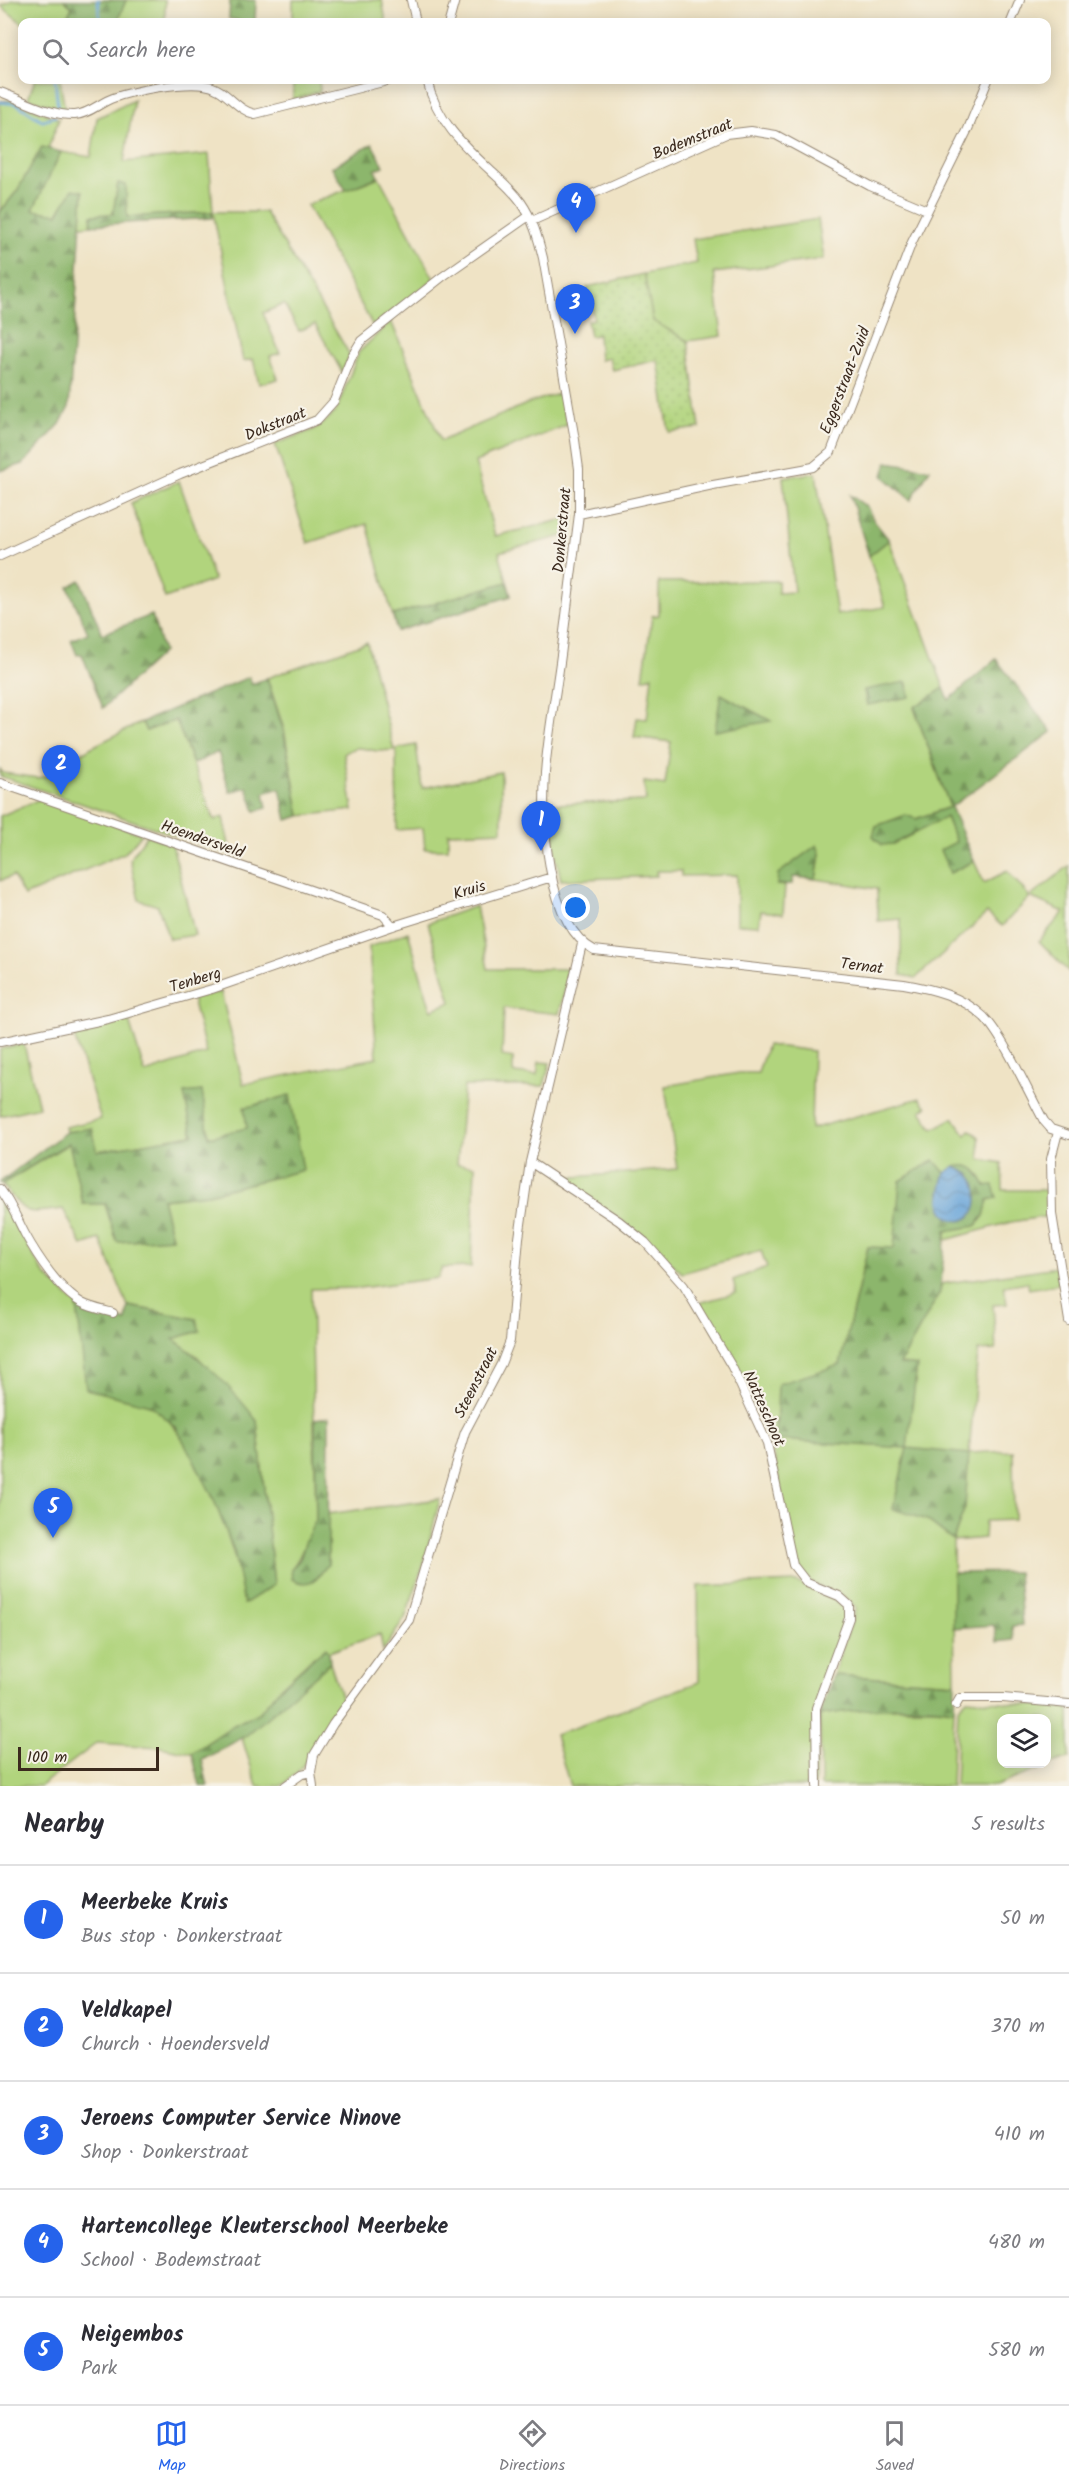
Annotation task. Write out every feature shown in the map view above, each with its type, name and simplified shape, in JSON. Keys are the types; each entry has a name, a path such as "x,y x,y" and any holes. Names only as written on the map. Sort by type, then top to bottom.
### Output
{"street":[{"path":"411,0 415,18"},
{"path":"450,18 454,0"},
{"path":"1013,18 1020,0"},
{"path":"0,92 62,113 81,113 110,99 140,90 202,84 220,90 240,108 255,114 374,84"},
{"name":"Donkerstraat","path":"428,84 445,124 459,141 508,186 530,219 543,258 579,470 579,514 545,771 547,844 559,903 570,928 582,944"},
{"name":"Eggerstraat-Zuid","path":"579,514 712,485 803,469 822,460 831,452 912,242 968,129 986,84"},
{"name":"Bodemstraat","path":"530,219 726,134 751,131 776,135 870,186 927,210"},
{"name":"Dokstraat","path":"0,556 180,474 316,420 334,401 352,356 361,341 442,277 530,219"},
{"name":"Hoendersveld","path":"0,783 383,915 393,926"},
{"name":"Kruis","path":"393,926 552,877"},
{"name":"Tenberg","path":"0,1042 108,1019 212,989 393,926"},
{"name":"Ternat","path":"582,944 594,950 904,984 951,996 969,1005 985,1018 1044,1121 1058,1132 1069,1136"},
{"name":"Steenstraat","path":"311,1772 314,1755 333,1724 409,1620 465,1432 501,1364 510,1341 519,1238 530,1162 582,944"},
{"path":"1058,1132 1051,1159 1052,1214 1069,1321"},
{"name":"Natteschoot","path":"530,1162 619,1221 645,1242 684,1286 732,1367 767,1443 773,1462 787,1545 793,1565 807,1583 839,1596 849,1605 849,1618 816,1708 817,1786"},
{"path":"0,1190 48,1271 79,1302 113,1313"},
{"path":"956,1705 960,1698 1003,1698 1069,1704"},
{"path":"285,1786 302,1774 311,1772 313,1786"}],"green space":[{"path":"13,0 64,0 72,7 67,18 18,20 1,6"},
{"path":"64,0 126,0 119,18 67,18 72,7"},
{"path":"126,0 165,0 165,18 119,18"},
{"path":"230,0 256,0 255,18 229,18"},
{"path":"293,0 382,0 385,18 293,18"},
{"path":"33,84 61,84 65,110 28,98"},
{"path":"293,84 319,84 320,91 293,100"},
{"path":"13,100 59,119 48,149 41,148 17,191 0,212 0,101"},
{"path":"134,100 124,162 209,154 213,212 126,217 126,185 118,183 113,214 92,215 91,225 81,226 83,191 73,189 58,214 32,210 61,152 91,157 97,118"},
{"path":"372,144 384,166 375,170 378,177 346,190 332,167"},
{"path":"42,147 61,152 33,210 58,214 73,189 83,191 69,407 60,424 23,464 0,471 0,212 17,191"},
{"path":"379,177 434,279 373,326 307,205"},
{"path":"118,183 126,185 127,217 213,212 212,218 91,225 92,215 113,214"},
{"path":"213,212 265,212 350,355 342,372 315,324 299,331 284,304 263,313 280,353 270,356 278,379 259,384 253,359 243,361"},
{"path":"818,219 824,259 714,273 722,336 688,341 653,321 644,274 697,263 693,239"},
{"path":"644,274 653,321 688,341 700,428 669,432 658,360 612,370 609,358 600,360 598,335 590,336 587,321 594,319 587,287"},
{"path":"391,321 441,441 531,402 562,393 567,425 475,462 495,536 574,517 572,534 499,552 511,596 397,631 367,524 308,543 275,444 313,430 336,411 359,352"},
{"path":"887,462 930,469 911,500 883,476"},
{"path":"816,473 837,615 885,607 869,556 889,540 944,688 914,708 950,807 915,819 906,815 876,826 893,844 946,817 956,842 950,873 974,861 984,883 1007,871 1030,897 1002,926 987,913 916,978 901,975 901,919 878,921 877,889 816,879 820,854 777,885 785,886 783,914 761,911 759,925 737,924 737,875 681,876 681,871 656,871 657,876 561,880 554,847 552,804 646,801 644,782 665,785 671,742 634,737 637,718 647,719 652,676 643,679 652,616 659,615 659,582 778,581 778,593 794,592 783,477","holes":["907,683 909,697 867,705 864,690"]},
{"path":"179,481 214,580 165,598 131,503"},
{"path":"850,495 867,507 874,521 889,540 869,556"},
{"path":"80,580 102,634 152,615 163,652 103,708 82,654 77,655 71,640 88,633 68,587"},
{"path":"507,582 511,596 397,631 393,615"},
{"path":"367,642 394,750 378,751 358,748 344,754 353,810 300,816 284,729 267,678"},
{"path":"996,659 1052,732 951,807 974,861 950,873 940,850 956,842 946,817 893,844 882,845 873,836 876,826 906,815 916,819 950,807 914,707 944,688 949,700"},
{"path":"249,677 252,684 267,678 283,729 300,816 287,820 280,788 264,793 267,808 255,811 247,787 230,792 218,752 193,764 176,720 146,731 142,722"},
{"path":"906,682 910,697 867,705 864,690"},
{"path":"721,694 771,721 715,731"},
{"path":"176,720 214,820 223,817 231,854 0,776 0,769 3,773 38,778 47,776 90,748 142,722 146,731"},
{"path":"416,745 422,788 501,772 502,831 448,833 448,849 425,849 423,828 397,830 396,749"},
{"path":"42,798 142,834 125,853 24,896 13,876 0,881 0,816"},
{"path":"147,835 172,844 195,935 169,939 158,906 139,900 130,859"},
{"path":"817,845 820,854 816,879 793,877 792,884 777,885 778,874"},
{"path":"1069,866 1069,972 1039,941 1064,912 1030,897"},
{"path":"476,906 488,969 570,969 559,1014 504,1008 502,1056 513,1058 513,1073 537,1075 539,1062 550,1063 544,1086 464,1086 457,1164 475,1166 471,1267 442,1268 438,1278 359,1288 311,1289 316,1520 302,1552 291,1569 328,1564 328,1514 440,1499 423,1567 405,1618 383,1651 380,1634 329,1652 326,1648 280,1688 260,1712 234,1725 192,1753 160,1747 97,1743 40,1786 0,1786 0,1196 44,1274 77,1305 87,1389 134,1399 149,1405 164,1416 178,1433 205,1479 226,1530 238,1571 274,1585 257,1421 197,1356 172,1338 196,1319 128,1306 100,1239 82,1245 63,1209 40,1212 27,1210 2,1184 70,1143 83,1204 105,1204 117,1242 172,1237 162,1199 208,1194 303,1170 245,1107 248,1128 209,1137 202,1091 184,1094 193,1135 97,1151 92,1128 66,1132 65,1127 101,1119 73,1033 128,1018 145,1073 206,1053 192,998 221,992 243,1084 377,1058 369,947 408,932 431,1010 451,1002 428,923"},
{"path":"24,1044 39,1107 0,1116 0,1049"},
{"path":"767,1045 813,1051 811,1129 920,1098 927,1107 921,1111 933,1129 953,1118 966,1135 970,1130 979,1137 980,1159 1002,1163 1003,1190 1046,1190 1049,1216 1011,1222 946,1240 946,1231 984,1216 986,1194 980,1175 974,1169 967,1166 957,1167 945,1173 934,1161 894,1249 868,1247 840,1365 775,1420 776,1440 916,1366 900,1364 940,1292 941,1284 1056,1267 1059,1284 1029,1289 1027,1282 1004,1286 1007,1304 993,1305 996,1350 978,1351 969,1453 1013,1451 1014,1520 985,1521 984,1538 953,1541 955,1683 833,1675 856,1608 843,1596 811,1583 796,1566 774,1456 763,1422 699,1303 736,1293 733,1280 767,1267 761,1251 682,1273 624,1222 561,1178 677,1169 665,1086 739,1073 758,1073","holes":["965,1507 953,1540 927,1520"]},
{"path":"202,1091 209,1137 247,1128 244,1108 290,1095 303,1170 208,1194 162,1199 172,1238 117,1242 105,1204 83,1204 69,1143 2,1184 0,1182 66,1132 92,1128 97,1151 193,1135 184,1093"},
{"path":"934,1160 945,1173 940,1193 971,1175 954,1167 966,1166 977,1172 986,1186 993,1185 997,1198 988,1200 984,1216 976,1226 946,1231 940,1292 900,1364 917,1366 907,1448 776,1440 778,1384 840,1365 868,1247 894,1248 900,1181"},
{"path":"77,1305 126,1321 128,1306 196,1319 200,1331 173,1339 218,1377 257,1421 274,1585 244,1604 234,1551 212,1495 176,1427 150,1405 86,1389"},
{"path":"329,1417 328,1564 317,1578 309,1582 298,1582 292,1579 291,1569 300,1559 307,1537 316,1520 315,1419"},
{"path":"907,1448 969,1454 965,1507 953,1540 927,1520 893,1509"},
{"path":"1018,1572 1022,1625 1012,1626 1013,1640 997,1642 994,1625 953,1628 953,1573"},
{"path":"797,1582 834,1600 844,1611 846,1618 820,1687 815,1786 570,1786 555,1735 699,1682 698,1586"},
{"path":"326,1647 330,1663 247,1735 202,1760 208,1786 200,1786 192,1753 234,1725 260,1712 280,1688"},
{"path":"330,1663 343,1702 306,1761 288,1781 280,1786 257,1786 242,1738"},
{"path":"833,1675 955,1683 954,1710 904,1707 820,1715"},
{"path":"967,1699 1069,1708 1069,1758 1051,1765 1051,1714 997,1714 997,1768 1043,1768 995,1786 955,1786 958,1708"},
{"path":"870,1708 954,1710 951,1786 821,1786 820,1715"}],"water":[{"path":"954,1167 970,1175 977,1190 977,1204 974,1212 963,1220 950,1218 940,1202 945,1173"}],"waterway":[{"path":"98,0 100,18"},
{"path":"55,84 58,107"},
{"path":"0,102 17,104 43,121 55,116"}],"place":[{"name":"Hartencollege Kleuterschool Meerbeke","path":"576,233"},
{"name":"Jeroens Computer Service Ninove","path":"575,334"},
{"name":"Veldkapel","path":"61,795"},
{"name":"Meerbeke Kruis","path":"541,851"},
{"name":"Neigembos","path":"53,1538"}]}
